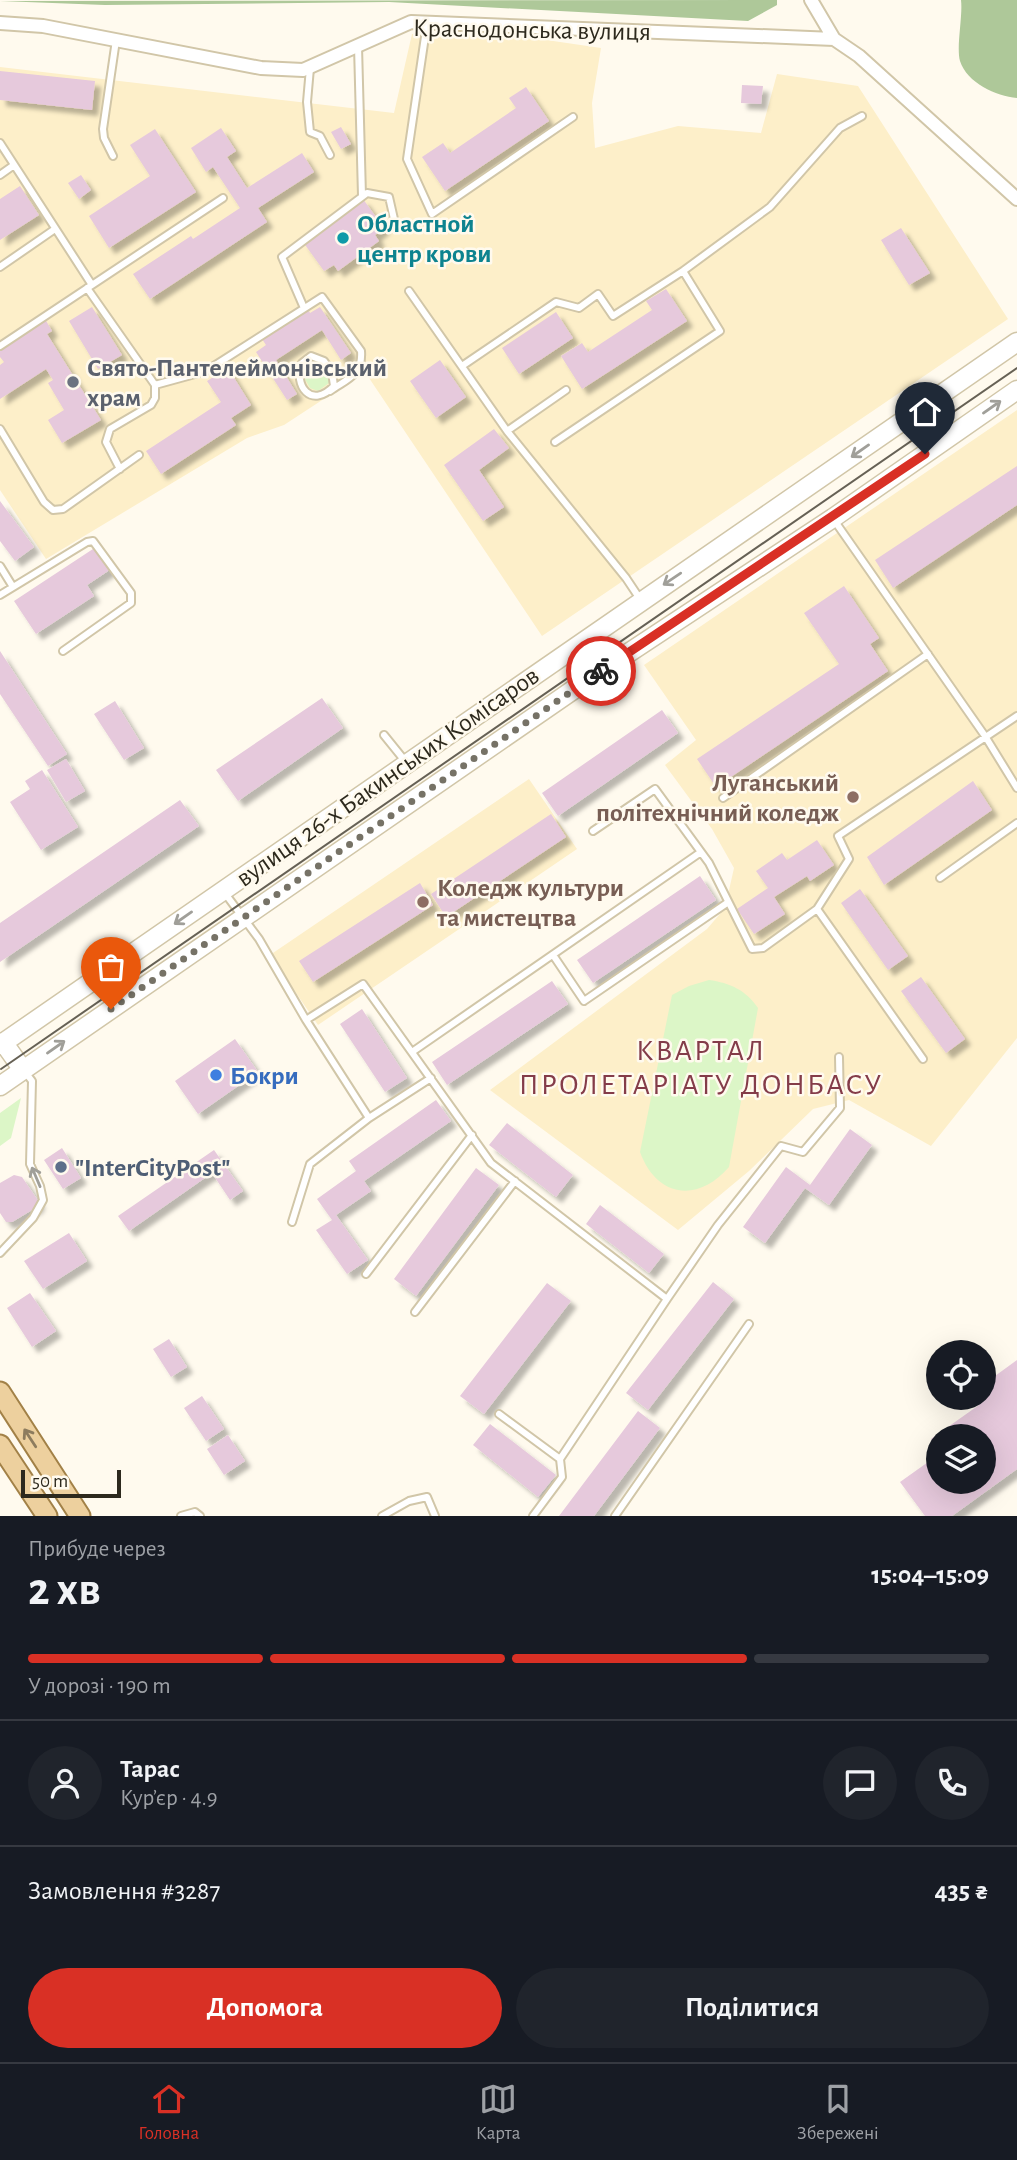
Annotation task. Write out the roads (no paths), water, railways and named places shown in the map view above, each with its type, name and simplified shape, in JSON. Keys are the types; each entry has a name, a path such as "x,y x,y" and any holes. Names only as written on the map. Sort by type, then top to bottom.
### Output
{"main road":[{"path":"0,1392 80,1516"},
{"path":"0,1445 47,1516"}],"street":[{"path":"811,0 834,39 859,56 1017,199"},
{"name":"Краснодонська вулиця","path":"0,23 43,26 261,68 303,70 411,22 834,39"},
{"name":"вулиця 26-х Бакинських Комісаров","path":"2,1044 1017,342"},
{"name":"вулиця 26-х Бакинських Комісаров","path":"0,1086 27,1076 242,918 586,681 833,518 1017,390"},
{"path":"2,1044 27,1076"}],"lane":[{"path":"427,23 407,159 432,214 573,117"},
{"path":"113,156 103,138 103,129 116,40"},
{"path":"358,46 362,196"},
{"path":"310,67 307,102 310,132 320,136 330,155"},
{"path":"462,366 556,302 579,308 598,294 613,316 683,271 770,207 840,128 862,116"},
{"path":"0,143 155,385 155,398 151,405 110,429 106,442 120,469"},
{"path":"0,175 14,165"},
{"path":"304,308 282,257 367,193 389,197 394,219"},
{"path":"0,346 223,198"},
{"path":"0,267 55,229"},
{"path":"555,442 720,331 683,271"},
{"path":"409,290 507,431 626,578 641,601"},
{"path":"155,385 206,371 322,297 360,351 362,361 359,370 330,391 320,397 314,397 308,394 299,377 299,370 306,358 311,356 324,361 332,372 334,381 334,387 330,391"},
{"path":"507,431 566,390"},
{"path":"0,429 44,502 53,510 63,509 139,455"},
{"path":"833,518 985,736 1017,788"},
{"path":"0,595 87,542 93,541 131,593 131,603 63,651"},
{"path":"0,566 13,587"},
{"path":"723,798 928,654"},
{"path":"593,831 655,789 709,863 752,950 763,948 817,909 849,859 838,836 1017,716"},
{"path":"384,735 406,763"},
{"path":"940,878 1017,823"},
{"path":"412,1052 701,852"},
{"path":"223,890 259,939 306,1020 369,1118"},
{"path":"553,955 584,1001 727,903"},
{"path":"817,909 923,1059"},
{"path":"306,1020 363,984 491,1163 667,1299"},
{"path":"533,1516 562,1477 560,1459 718,1225 781,1146 803,1152 840,1108 839,1057"},
{"path":"0,1253 33,1218 43,1200 30,1164 27,1076"},
{"path":"292,1222 310,1164 369,1118 431,1078"},
{"path":"366,1275 472,1135"},
{"path":"415,1312 515,1181"},
{"path":"615,1516 749,1324"},
{"path":"499,1414 560,1459"},
{"path":"382,1516 409,1501 427,1497 435,1516"},
{"path":"181,1516 195,1512 200,1516"}],"tram line":[{"path":"1,1069 1017,368"}],"place":[{"name":"Областной центр крови","path":"343,238"},
{"name":"Свято-Пантелеймонівський храм","path":"73,382"},
{"name":"Луганський політехнічний коледж","path":"853,797"},
{"name":"Коледж культури та мистецтва","path":"423,902"},
{"name":"Бокри","path":"216,1075"},
{"name":"\"InterCityPost\"","path":"61,1167"}],"district":[{"name":"КВАРТАЛ ПРОЛЕТАРІАТУ ДОНБАСУ","path":"701,1067"}]}
